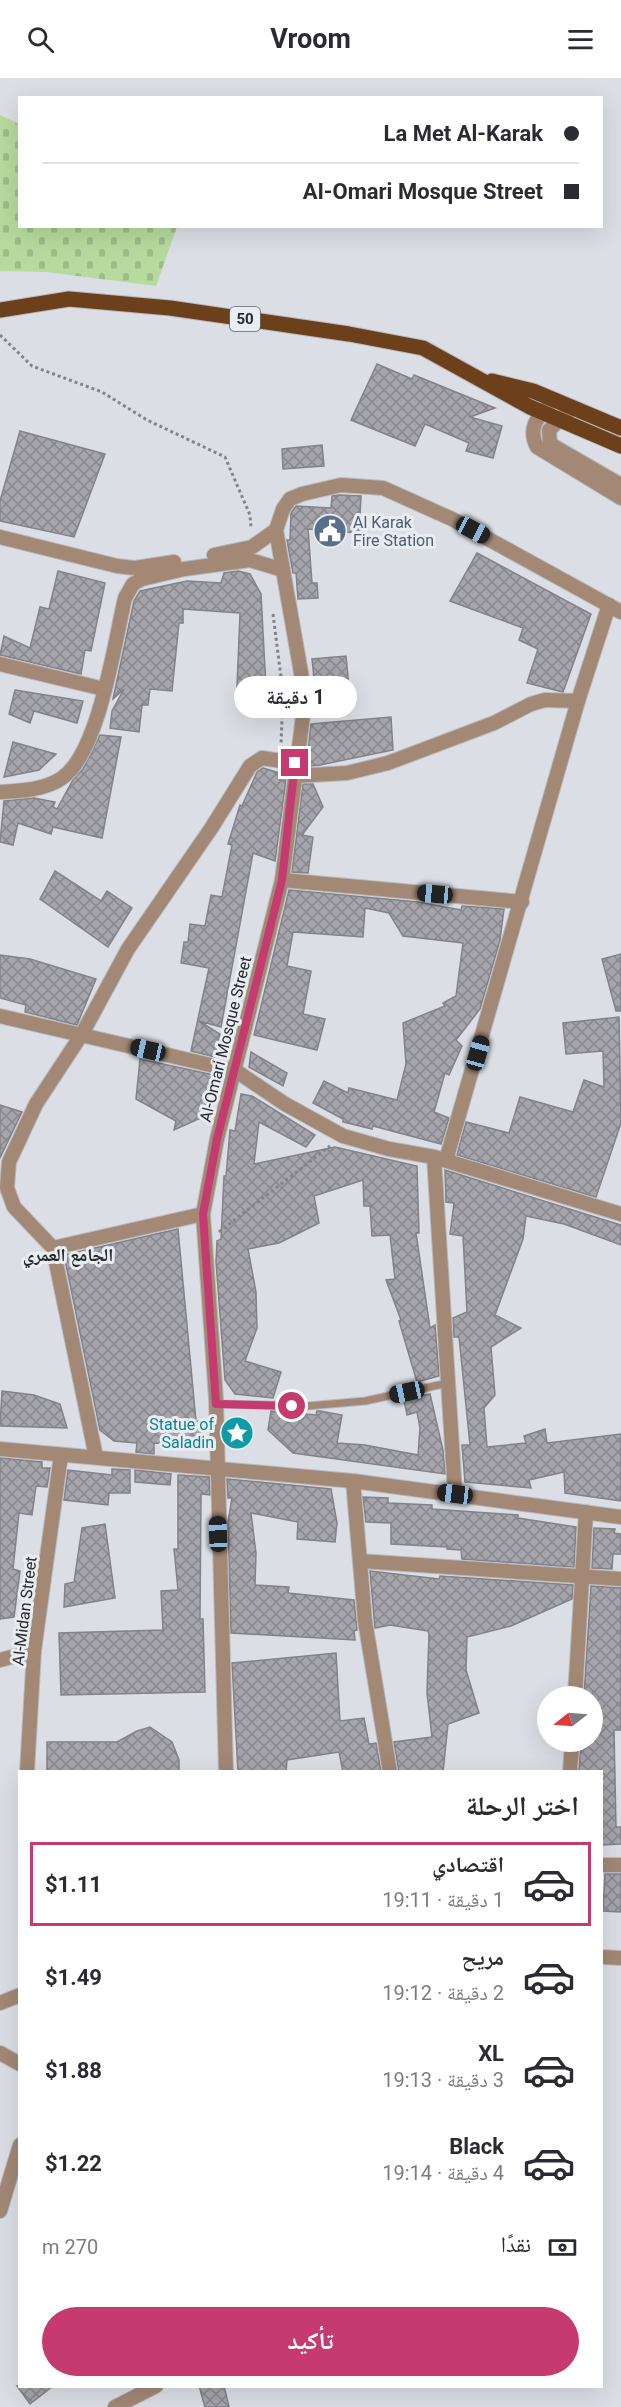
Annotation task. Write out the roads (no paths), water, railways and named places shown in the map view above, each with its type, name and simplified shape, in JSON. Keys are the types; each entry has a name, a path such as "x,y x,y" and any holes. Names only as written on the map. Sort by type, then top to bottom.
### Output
{"main road":[{"name":"50","path":"0,310 69,299 170,308 349,334 423,348 542,413 621,446"},
{"name":"50","path":"481,379 533,391 621,428"}],"street":[{"path":"554,401 533,426 532,433 537,447 621,498"},
{"path":"572,408 549,430 550,444 621,485"},
{"path":"0,537 135,568 252,547 276,530 283,509 291,499 302,494 341,485 383,488 452,519 615,609 578,701 522,902 440,1159 448,1383 455,1494"},
{"name":"AI-Omari Mosque Street","path":"216,1468 216,1404 203,1214 217,1139 236,1071 282,880 304,708 276,530"},
{"path":"133,584 163,574 229,562 256,561 283,570"},
{"path":"0,792 49,785 72,769 95,724 125,598 133,584 135,568"},
{"path":"0,664 104,688"},
{"path":"96,1457 53,1248 14,1206 9,1196 6,1177 9,1162 36,1104 82,1034 128,949 212,828 250,766 262,758 281,759 295,770 347,773 388,763 494,723 531,704 544,700 578,701"},
{"path":"282,880 522,902"},
{"path":"0,1016 236,1071 285,1104 343,1136 389,1149 440,1159 620,1209"},
{"path":"53,1248 203,1214"},
{"path":"0,1449 353,1481 621,1517"},
{"name":"AI-Midan Street","path":"27,1770 34,1651 61,1455"},
{"path":"216,1468 226,1770"},
{"path":"353,1481 365,1621 390,1770"},
{"path":"576,1686 586,1512"},
{"path":"360,1561 621,1579"},
{"path":"0,1660 34,1651"},
{"path":"570,1770 571,1752"},
{"path":"603,1865 621,1865"},
{"path":"603,1957 621,1958"},
{"path":"0,2003 18,1996"},
{"path":"0,2053 18,2063"},
{"path":"0,2211 18,2152"},
{"path":"115,2407 152,2388"}],"lane":[{"path":"216,1404 308,1406 365,1401 448,1383"}],"place":[{"name":"Al Karak Fire Station","path":"330,531"},
{"name":"Statue of Saladin","path":"237,1433"}],"district":[{"name":"الجامع العمري","path":"68,1255"}]}
